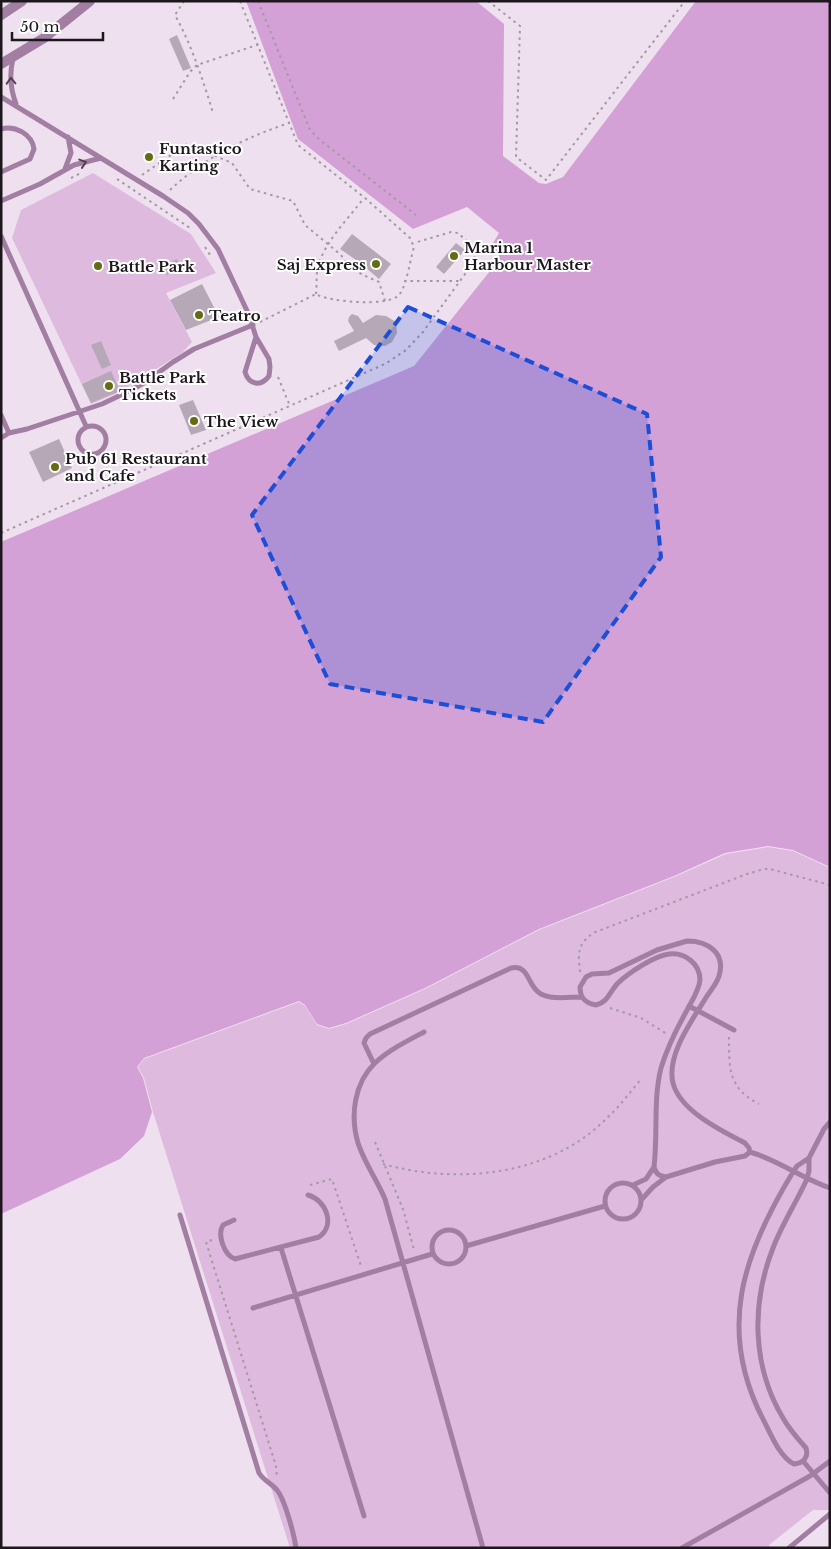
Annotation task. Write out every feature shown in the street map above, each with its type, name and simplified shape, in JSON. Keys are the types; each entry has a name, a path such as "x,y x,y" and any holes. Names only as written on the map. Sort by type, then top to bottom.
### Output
{"street":[{"path":"1,15 22,1"},
{"path":"1,64 44,38 90,1"}],"lane":[{"path":"14,57 10,68 10,81 16,104"},
{"path":"1,96 163,196 188,213 209,236 218,249 253,325 256,337 265,351 270,367 269,376 261,383 255,384 250,382 245,372 256,337"},
{"path":"1,129 9,128 20,131 30,138 34,148 30,158 1,172"},
{"path":"65,170 71,153 68,137"},
{"path":"1,201 83,162 101,158"},
{"path":"1,236 86,426"},
{"path":"1,438 9,433 28,429 102,404 144,383 194,349 253,325"},
{"path":"1,415 9,433"},
{"path":"86,426 97,426 105,433 106,443 100,452 91,454 80,446 78,442 80,433 86,426"},
{"path":"666,1177 660,1176 654,1167 658,1086 665,1056 672,1038 698,989 699,974 692,960 678,954 662,956 638,968 619,982 606,1000 596,1005 590,1004 582,997 580,987 581,982 592,974 609,973 676,943 699,941 710,946 717,955 721,966 719,978 698,1011 674,1058 673,1084 681,1099 688,1106 704,1119 745,1143 750,1152 774,1160 793,1172 830,1188"},
{"path":"374,1064 364,1043 370,1034 517,966 523,968 532,986 543,995 550,997 582,997"},
{"path":"688,1006 731,1028"},
{"path":"424,1032 391,1050 374,1064 361,1084 356,1098 355,1129 364,1158 385,1199 484,1548"},
{"path":"808,1158 807,1179 773,1246 764,1270 759,1295 757,1321 758,1346 763,1372 772,1396 783,1419 808,1453 803,1462 794,1464 789,1461 768,1430 757,1407 746,1376 739,1334 739,1309 749,1259 758,1236 793,1172 797,1166 808,1158 830,1122"},
{"path":"642,1199 666,1177 715,1162 745,1156 750,1152"},
{"path":"633,1185 646,1179 654,1167"},
{"path":"618,1183 633,1185 639,1191 642,1199 641,1207 637,1214 623,1220 615,1218 605,1206 607,1192 618,1183"},
{"path":"234,1220 224,1225 221,1229 221,1236 228,1255 235,1259 319,1237 326,1230 328,1220 322,1204 308,1195"},
{"path":"466,1246 605,1206"},
{"path":"180,1215 259,1473 262,1479 278,1491 281,1497 296,1548"},
{"path":"447,1230 458,1232 462,1236 466,1246 464,1256 455,1263 450,1265 440,1262 432,1254 431,1243 437,1234 447,1230"},
{"path":"281,1248 364,1516"},
{"path":"252,1308 432,1254"},
{"path":"803,1462 830,1493"},
{"path":"682,1548 814,1474 830,1462"},
{"path":"789,1548 830,1514"}],"path":[{"path":"184,1 175,15 197,65 213,113"},
{"path":"240,1 300,148 365,198 414,242 398,297 386,301 356,302 332,300 316,294"},
{"path":"258,1 310,130 320,140 416,215"},
{"path":"488,1 520,26 516,157 546,180 685,1"},
{"path":"173,99 190,72 197,65 257,45"},
{"path":"163,196 179,181 214,156 246,139 289,123"},
{"path":"136,179 187,144 232,163 250,189 293,201 305,224 341,255 350,267 362,275 379,282 386,301"},
{"path":"72,178 80,173"},
{"path":"112,176 194,231"},
{"path":"316,294 318,268 328,245 365,198"},
{"path":"1,533 385,364 406,350 423,332 461,281 473,263 475,256 470,244 458,233 451,232 414,242"},
{"path":"204,246 213,261"},
{"path":"404,281 461,281"},
{"path":"253,325 316,294"},
{"path":"270,367 279,379 290,406"},
{"path":"100,452 114,483"},
{"path":"581,982 578,958 580,948 584,940 593,933 764,869 830,885"},
{"path":"596,1005 641,1018 672,1038"},
{"path":"731,1028 731,1075 744,1095 759,1104"},
{"path":"383,1164 404,1170 455,1174 489,1173 526,1165 565,1149 588,1134 607,1119 642,1078"},
{"path":"375,1142 403,1209 417,1259"},
{"path":"310,1185 332,1179 364,1274"},
{"path":"221,1236 206,1242 276,1466 278,1491"}],"highlighted area":[{"path":"408,307 647,414 661,557 543,722 330,684 252,515"}],"shaded area":[{"path":"246,1 476,1 504,24 503,156 539,183 546,184 563,177 696,1 830,1 830,867 793,850 768,846 725,853 674,876 539,929 425,988 346,1023 329,1028 317,1024 305,1005 299,1001 144,1058 137,1067 143,1078 152,1112 144,1136 120,1159 1,1214 1,542 414,366 498,261 499,254 492,245 499,233 467,207 413,229 298,139"},
{"path":"93,173 191,234 216,273 166,293 192,342 183,352 120,392 91,404 12,238 21,210"},
{"path":"768,847 793,851 830,868 830,1510 813,1510 769,1545 770,1548 290,1548 144,1078 138,1067 144,1059 299,1002 305,1006 317,1025 329,1029 346,1024 425,989 539,930 674,877 726,854"}],"building":[{"path":"177,35 191,68 183,71 169,39"},
{"path":"352,234 391,264 379,279 340,249"},
{"path":"456,243 465,250 444,274 436,267"},
{"path":"177,259 182,268 166,275 162,266"},
{"path":"202,284 219,317 186,330 170,300"},
{"path":"352,314 358,316 363,323 376,315 386,316 396,322 397,333 392,342 385,346 374,345 366,338 339,351 334,341 354,331 348,321"},
{"path":"101,341 111,365 102,369 91,345"},
{"name":"Battle Park Tickets","path":"111,371 120,391 91,403 82,384"},
{"path":"193,400 206,430 191,435 179,405"},
{"path":"59,439 72,468 43,482 29,452"}],"place":[{"name":"Funtastico Karting","path":"149,157"},
{"name":"Marina 1 Harbour Master","path":"454,256"},
{"name":"Saj Express","path":"376,264"},
{"name":"Battle Park","path":"98,266"},
{"name":"Teatro","path":"199,315"},
{"name":"Battle Park Tickets","path":"109,386"},
{"name":"The View","path":"194,421"},
{"name":"Pub 61 Restaurant and Cafe","path":"55,467"}]}
